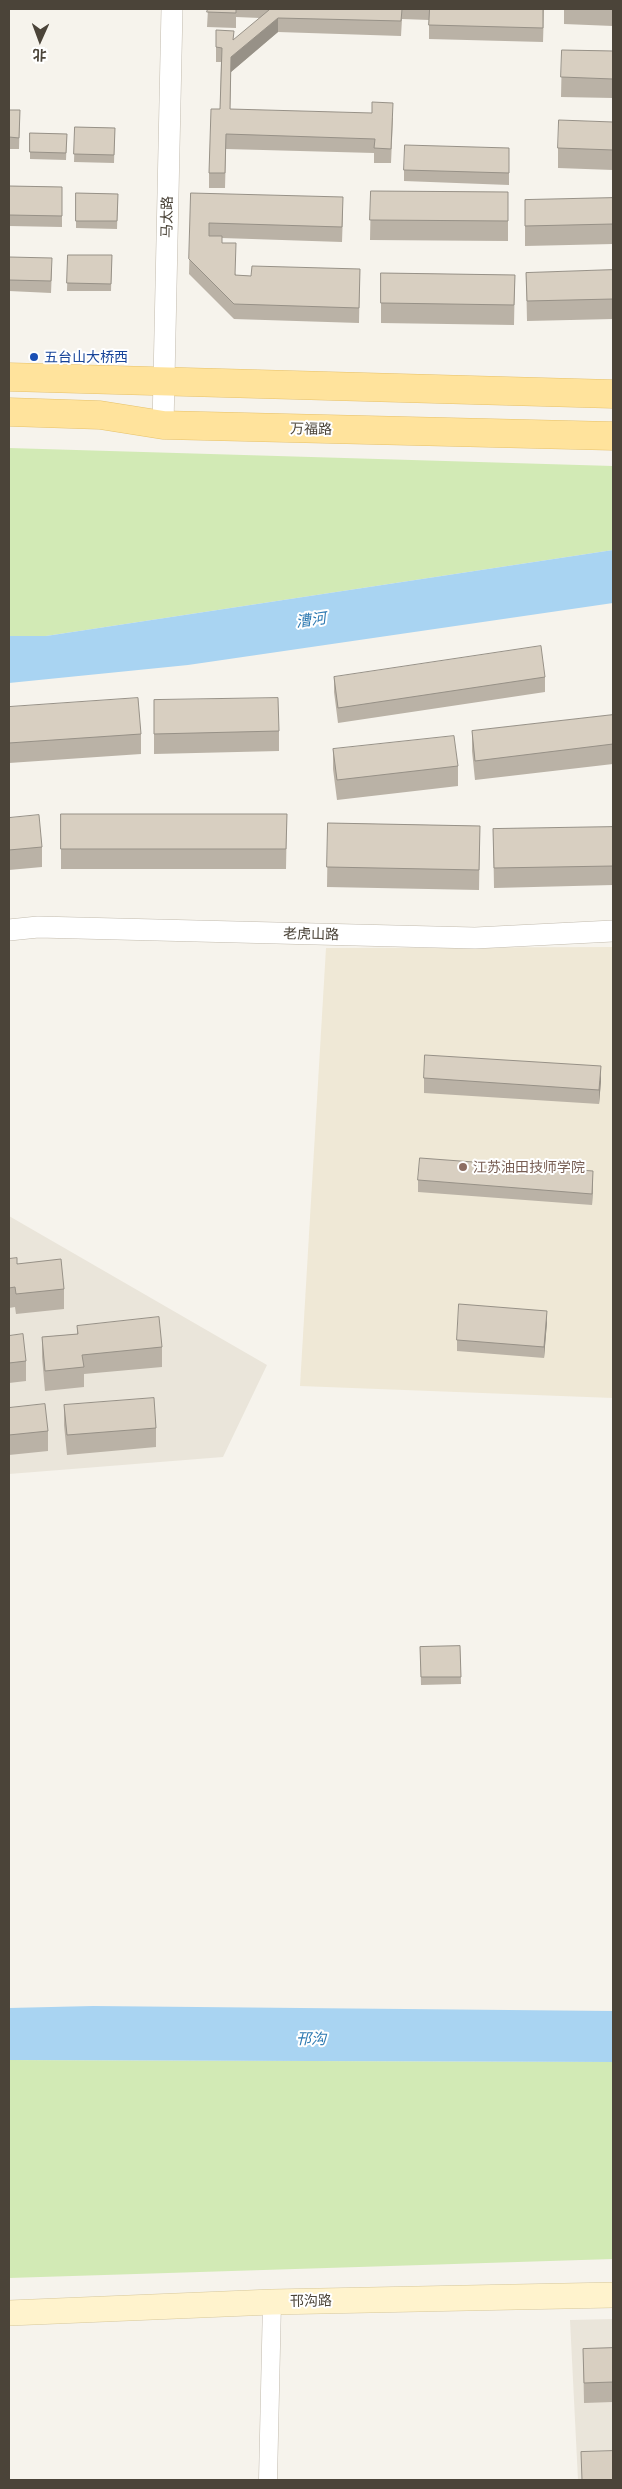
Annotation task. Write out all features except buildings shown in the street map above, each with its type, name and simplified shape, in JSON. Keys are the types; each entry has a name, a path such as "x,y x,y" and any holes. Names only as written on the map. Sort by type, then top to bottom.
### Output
{"main road":[{"path":"9,377 613,394"},
{"name":"万福路","path":"9,412 100,414 163,425 613,436"},
{"name":"邗沟路","path":"9,2296 613,2280"},
{"name":"邗沟路","path":"9,2313 272,2302 613,2295"}],"street":[{"name":"马太路","path":"163,425 172,9"},
{"name":"老虎山路","path":"9,930 38,927 475,938 613,931"},
{"path":"268,2480 272,2302"}],"shaded area":[{"name":"江苏油田技师学院","path":"613,947 613,1398 300,1386 326,948"},
{"path":"9,1216 267,1365 223,1457 9,1474"},
{"path":"613,2319 613,2480 578,2480 570,2320"}],"green space":[{"path":"9,448 613,466 613,550 46,636 9,636"},
{"path":"9,2060 613,2062 613,2259 9,2278"}],"water":[{"name":"漕河","path":"613,550 613,603 188,665 9,683 9,636 46,636"},
{"name":"邗沟","path":"93,2006 613,2011 613,2062 9,2060 9,2008"}],"place":[{"name":"五台山大桥西","path":"34,357"},
{"name":"江苏油田技师学院","path":"463,1167"}]}
